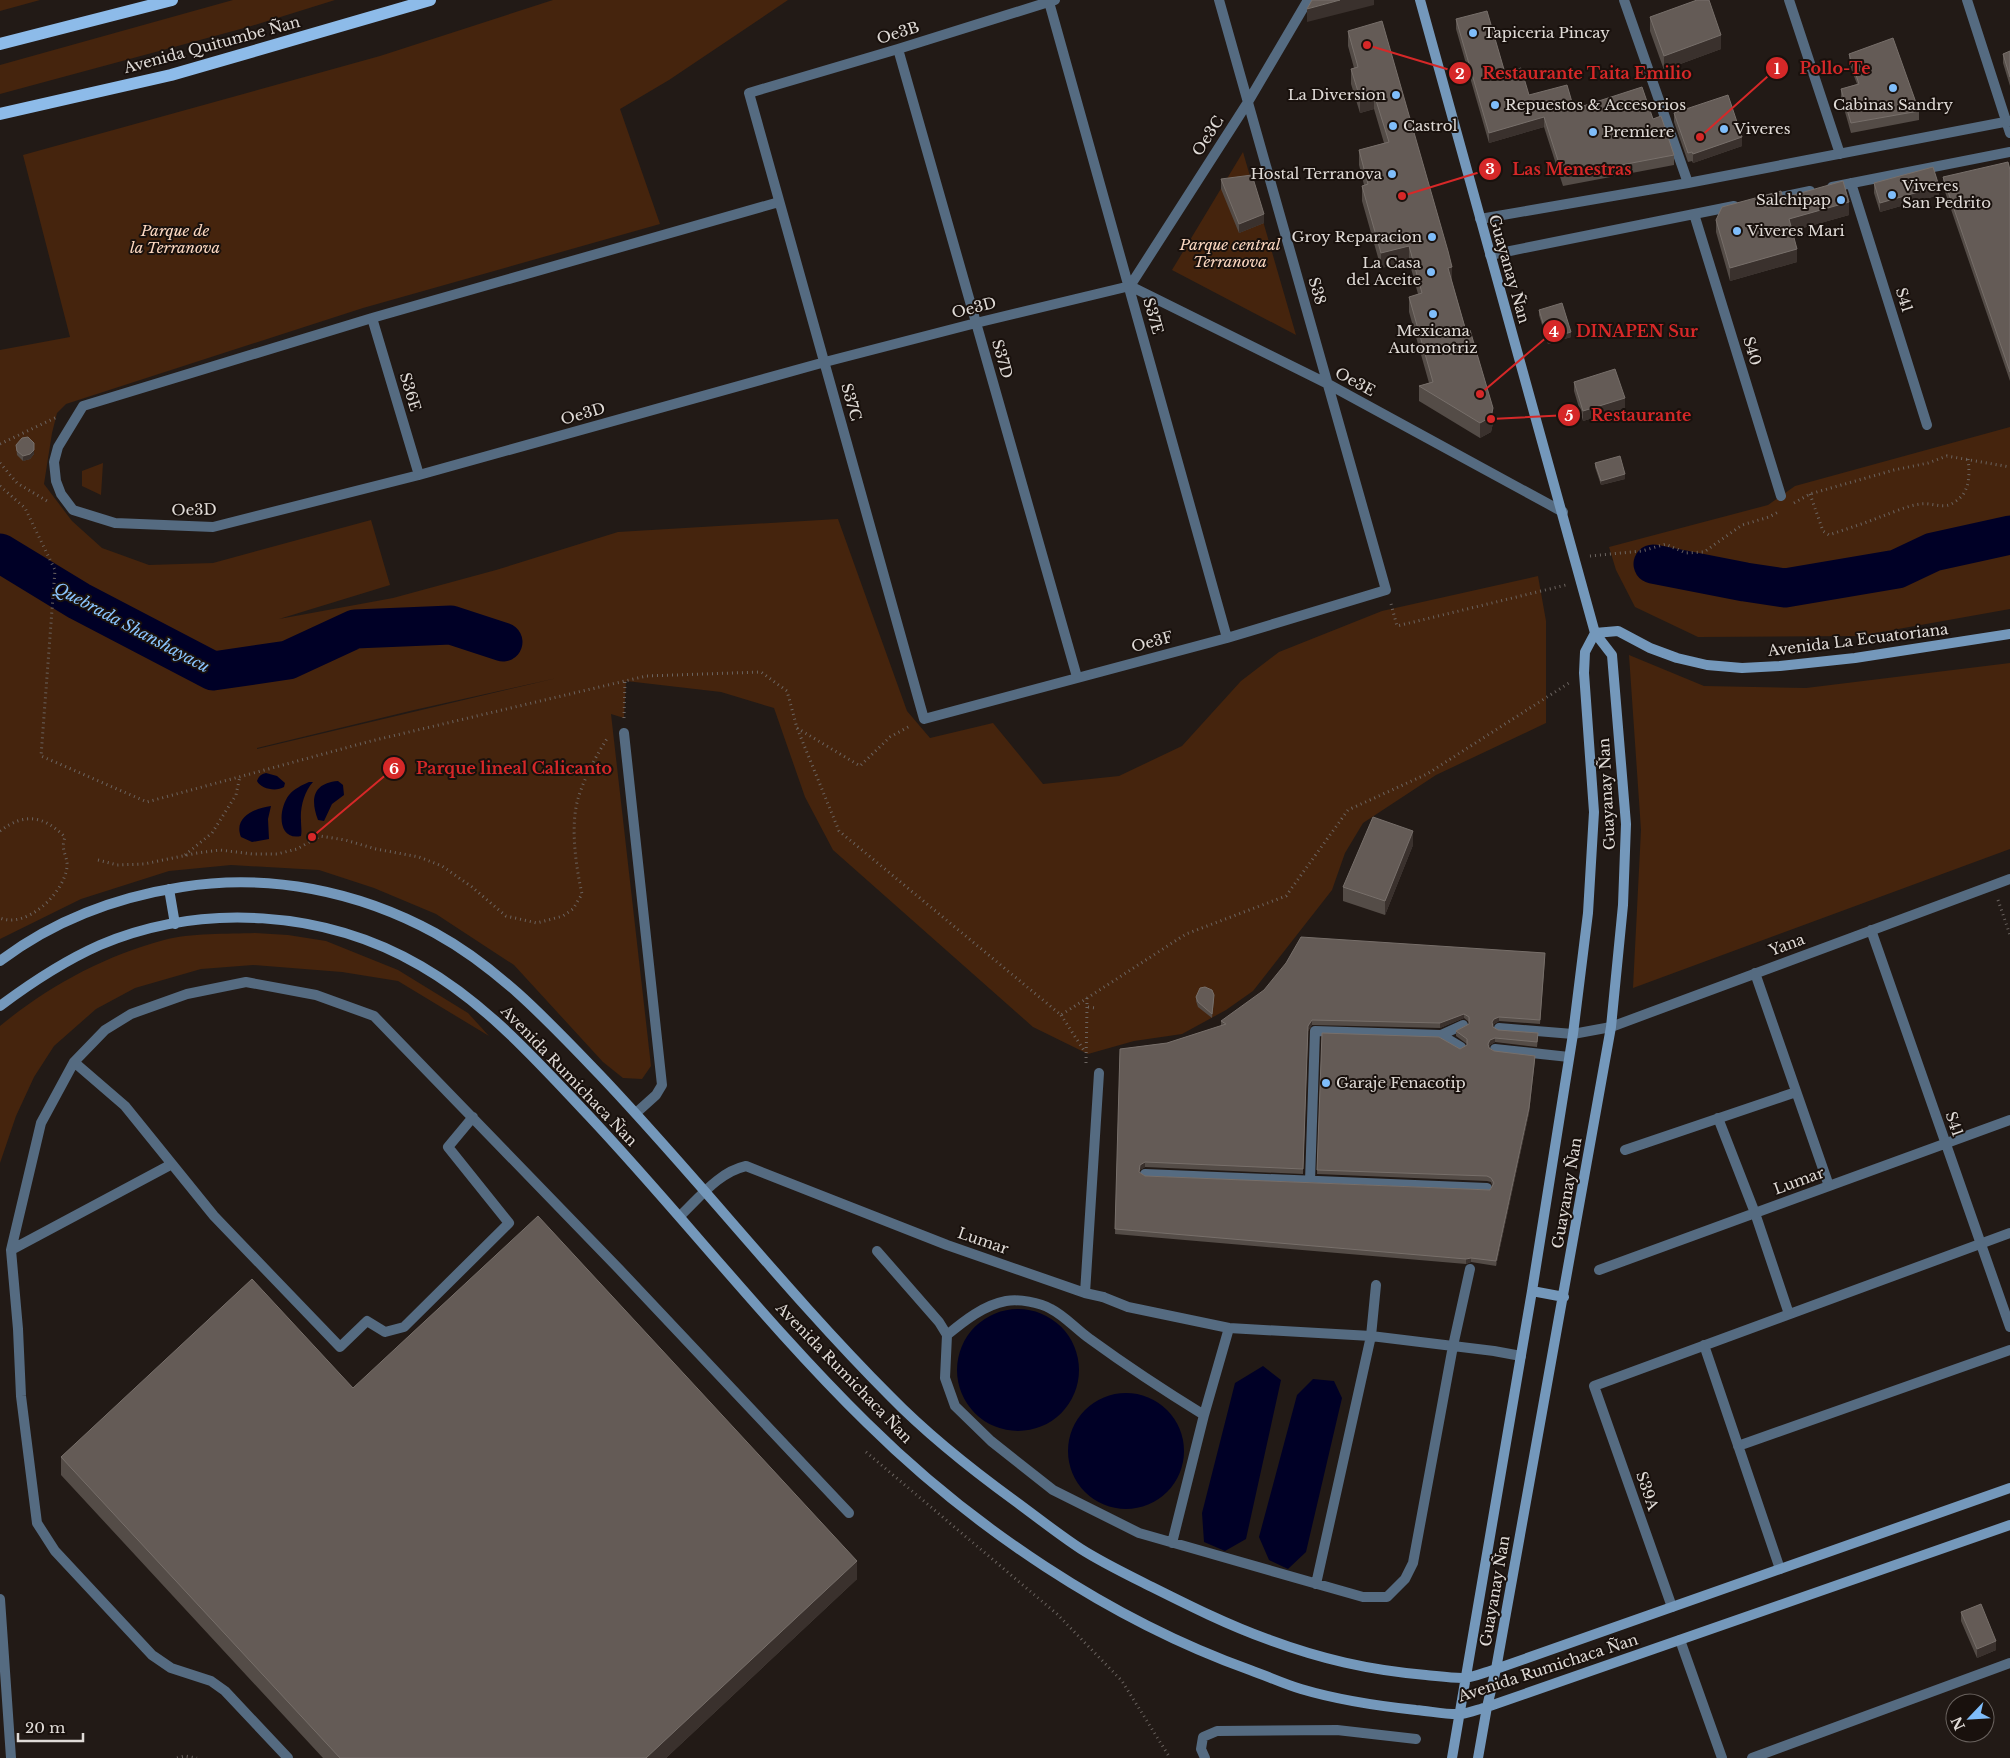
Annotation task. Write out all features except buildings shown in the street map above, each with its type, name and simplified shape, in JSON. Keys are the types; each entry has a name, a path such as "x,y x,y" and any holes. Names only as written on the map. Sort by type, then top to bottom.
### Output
{"main road":[{"path":"0,44 172,0"},
{"name":"Avenida Quitumbe Ñan","path":"0,114 171,75 430,0"},
{"name":"Guayanay Ñan","path":"1420,0 1595,633 1612,655 1626,824 1623,905 1611,1027 1564,1297 1478,1758"},
{"name":"Avenida La Ecuatoriana","path":"1595,633 1618,632 1650,648 1677,658 1707,665 1742,668 1855,658 2010,634"},
{"name":"Guayanay Ñan","path":"1452,1758 1532,1291 1569,1057 1588,913 1594,812 1584,673 1585,652 1595,633"},
{"name":"Avenida Rumichaca Ñan","path":"0,961 16,949 49,930 88,912 126,899 208,882 250,881 288,884 330,892 369,904 437,934 477,960 513,989 556,1029 636,1113 829,1333 893,1399 969,1468 1083,1550 1181,1602 1242,1630 1311,1655 1384,1671 1466,1678 2010,1488"},
{"path":"169,889 175,924"},
{"name":"Avenida Rumichaca Ñan","path":"0,1006 35,979 101,945 136,932 212,918 249,917 322,926 357,937 420,965 477,1005 531,1054 638,1168 803,1357 869,1425 947,1495 1064,1580 1166,1634 1229,1663 1301,1689 1378,1706 1460,1714 1487,1707 2010,1525"},
{"path":"1532,1291 1564,1297"}],"street":[{"name":"S38","path":"1219,0 1386,590"},
{"name":"Oe3C","path":"1130,286 1248,102 1308,0"},
{"path":"1624,0 1688,183"},
{"path":"1789,0 1840,154"},
{"path":"1967,0 2008,121 2010,133"},
{"name":"Oe3B","path":"748,93 1052,1"},
{"name":"S37E","path":"1052,1 1227,638"},
{"name":"S37D","path":"898,49 1077,678"},
{"name":"S37C","path":"748,93 924,719"},
{"path":"1480,219 1688,183 2008,121"},
{"path":"1762,201 2010,152"},
{"name":"S41","path":"1851,183 1928,425"},
{"path":"73,510 61,494 56,480 54,462 58,447 83,406 372,318 779,202"},
{"path":"1490,255 1743,205"},
{"name":"S40","path":"1694,214 1780,496"},
{"name":"Oe3D","path":"73,510 115,523 213,527 419,475 825,362 1130,286"},
{"name":"Oe3E","path":"1130,286 1328,384 1563,512"},
{"name":"S36E","path":"372,318 419,475"},
{"name":"Oe3F","path":"924,719 1227,638 1386,590"},
{"path":"624,733 662,1085 656,1095 636,1113"},
{"name":"Yana","path":"1499,1028 1572,1034 1611,1027 2010,879"},
{"name":"S41","path":"1871,930 2010,1327"},
{"path":"1755,973 1829,1186"},
{"path":"288,1758 225,1691 211,1681 171,1668 152,1655 55,1550 36,1523 21,1396 18,1329 11,1250 41,1123 74,1062 105,1030 131,1014 187,994 246,982 316,995 374,1016 619,1269 849,1513"},
{"path":"1310,1181 1315,1031 1441,1035 1463,1025"},
{"path":"1441,1035 1461,1046"},
{"path":"1495,1049 1569,1057"},
{"path":"74,1062 125,1106 214,1216 340,1347 367,1321 385,1332 404,1327 509,1223 448,1147 473,1118"},
{"path":"1085,1293 1099,1073"},
{"path":"1625,1150 1796,1092"},
{"path":"1718,1118 1755,1213 1789,1314"},
{"name":"Lumar","path":"1599,1270 2010,1120"},
{"path":"11,1250 172,1164"},
{"name":"Lumar","path":"680,1216 732,1169 746,1166 947,1245 1128,1307 1229,1328 1371,1336 1520,1356"},
{"path":"1145,1174 1488,1188"},
{"path":"1780,1569 1704,1345 2010,1233"},
{"path":"878,1251 947,1335 945,1378 955,1406 991,1441 1053,1490 1139,1534 1364,1597 1387,1597 1405,1578 1413,1562 1453,1346 1470,1269"},
{"path":"1316,1584 1371,1336 1376,1285"},
{"path":"947,1335 985,1309 1006,1301 1026,1301 1050,1308 1162,1390 1204,1415"},
{"path":"1172,1543 1204,1415 1229,1328"},
{"name":"S39A","path":"1672,1607 1594,1386 1704,1345"},
{"path":"1738,1446 2010,1350"},
{"path":"0,1599 10,1758"},
{"path":"1680,1640 1722,1758"},
{"path":"1752,1758 2010,1663"},
{"path":"1204,1758 1201,1749 1203,1737 1217,1732 1337,1730 1416,1739"}],"path":[{"path":"0,444 83,406"},
{"path":"1810,494 1823,531 1829,535 1914,506 1929,504 1945,507 1954,503 1964,494 1970,474 1968,459"},
{"path":"0,463 17,483 34,494 42,499 73,510"},
{"path":"0,486 25,508 55,570 41,756 147,802 371,741 646,676 761,672 787,691 797,728 839,831 1061,1015 1086,1053"},
{"path":"1386,590 1397,626 1581,582"},
{"path":"1061,1015 1186,934 1286,896 1348,810 1427,774 1584,673"},
{"path":"98,860 117,865 144,864 183,857 197,852 220,850 252,854 277,854 297,849 320,836 419,857 442,866 472,887 506,916 537,923 563,916 573,909 582,894 577,874 574,837 577,800 597,754 613,729 624,733 625,681"},
{"path":"797,728 860,766 890,736 924,719"},
{"path":"183,857 212,833 236,795 240,776"},
{"path":"0,831 9,824 30,818 52,825 65,838 63,851 67,860 67,869 63,882 52,898 37,911 25,917 6,920 0,918"},
{"path":"1993,885 2010,935"},
{"path":"1105,986 1105,991"},
{"path":"1087,998 1086,1072 1099,1073"},
{"path":"1087,1007 1096,1008"},
{"path":"866,1452 1057,1614 1122,1681 1170,1758"},
{"path":"178,1758 185,1756 197,1758"}],"green space":[{"path":"0,0 40,0 0,11"},
{"path":"233,0 335,0 248,27 0,94 0,65"},
{"name":"Parque de la Terranova","path":"553,0 788,0 669,80 620,109 660,224 363,308 66,404 57,413 44,484 72,521 102,548 149,565 213,563 371,520 390,585 279,619 393,598 496,570 618,532 838,519 907,711 930,738 993,723 1043,784 1119,776 1182,746 1241,681 1279,652 1382,611 1538,576 1546,621 1546,723 1436,775 1363,823 1345,853 1332,890 1253,991 1226,1010 1182,1034 1134,1041 1088,1054 1033,1027 833,850 805,797 774,708 721,692 626,681 624,718 611,714 651,1066 642,1079 623,1078 603,1062 514,965 436,914 374,888 319,870 231,865 169,871 81,899 0,939 0,350 70,337 23,155 380,56","holes":["557,678 257,749 414,710"]},
{"name":"Parque central Terranova","path":"1243,152 1296,335 1172,270"},
{"path":"2010,427 2010,609 1859,636 1698,637 1635,607 1616,570 1609,547 1768,505 1795,486"},
{"path":"103,463 101,495 82,486 82,471"},
{"path":"1629,655 1704,686 1806,688 2010,663 2010,849 1633,988 1641,830"},
{"path":"255,933 288,935 326,941 398,970 468,1013 489,1036 398,981 342,972 253,965 201,969 135,988 96,1009 54,1046 34,1077 16,1116 0,1163 0,1026 37,998 77,974 120,955 164,940 185,936"}],"water":[{"path":"266,773 277,776 285,783 284,787 273,789 265,788 259,784 257,781 260,776"},
{"path":"338,781 343,785 344,795 332,804 324,821 318,820 314,805 316,793 323,785"},
{"path":"313,782 307,790 302,805 301,836 287,834 282,823 285,801 298,787"},
{"path":"271,806 268,819 269,839 252,842 241,837 239,830 243,819 252,811"},
{"path":"1018,1309 1030,1310 1041,1314 1052,1319 1061,1327 1069,1336 1074,1347 1078,1358 1078,1382 1074,1393 1069,1404 1061,1413 1052,1421 1041,1426 1030,1430 1018,1431 1006,1430 995,1426 984,1421 975,1413 967,1404 962,1393 958,1382 957,1370 958,1358 962,1347 967,1336 975,1327 984,1319 995,1314 1006,1310"},
{"path":"1263,1366 1281,1380 1246,1539 1225,1551 1204,1542 1202,1513 1235,1383"},
{"path":"1313,1379 1334,1381 1342,1398 1306,1552 1288,1569 1269,1560 1259,1537 1297,1395"},
{"path":"1126,1393 1148,1398 1167,1410 1179,1429 1184,1451 1179,1473 1167,1492 1148,1504 1126,1509 1104,1504 1085,1492 1073,1473 1068,1451 1073,1429 1085,1410 1104,1398"}],"waterway":[{"name":"Quebrada Shanshayacu","path":"1653,564 1785,588 1897,569 1933,552 2010,535"},
{"name":"Quebrada Shanshayacu","path":"0,553 79,601 213,671 288,660 355,629 451,625 503,642"}],"place":[{"name":"Tapiceria Pincay","path":"1473,33"},
{"name":"Restaurante Taita Emilio","path":"1367,45"},
{"name":"Cabinas Sandry","path":"1893,88"},
{"name":"La Diversion","path":"1396,95"},
{"name":"Repuestos & Accesorios","path":"1495,105"},
{"name":"Castrol","path":"1393,126"},
{"name":"Viveres","path":"1724,129"},
{"name":"Premiere","path":"1593,132"},
{"name":"Pollo-Te","path":"1700,137"},
{"name":"Hostal Terranova","path":"1392,174"},
{"name":"Viveres San Pedrito","path":"1892,195"},
{"name":"Las Menestras","path":"1402,196"},
{"name":"Salchipap","path":"1841,200"},
{"name":"Viveres Mari","path":"1737,231"},
{"name":"Groy Reparacion","path":"1432,237"},
{"name":"La Casa del Aceite","path":"1431,272"},
{"name":"Mexicana Automotriz","path":"1433,314"},
{"name":"DINAPEN Sur","path":"1480,394"},
{"name":"Restaurante","path":"1491,419"},
{"name":"Parque lineal Calicanto","path":"312,837"},
{"name":"Garaje Fenacotip","path":"1326,1083"}]}
